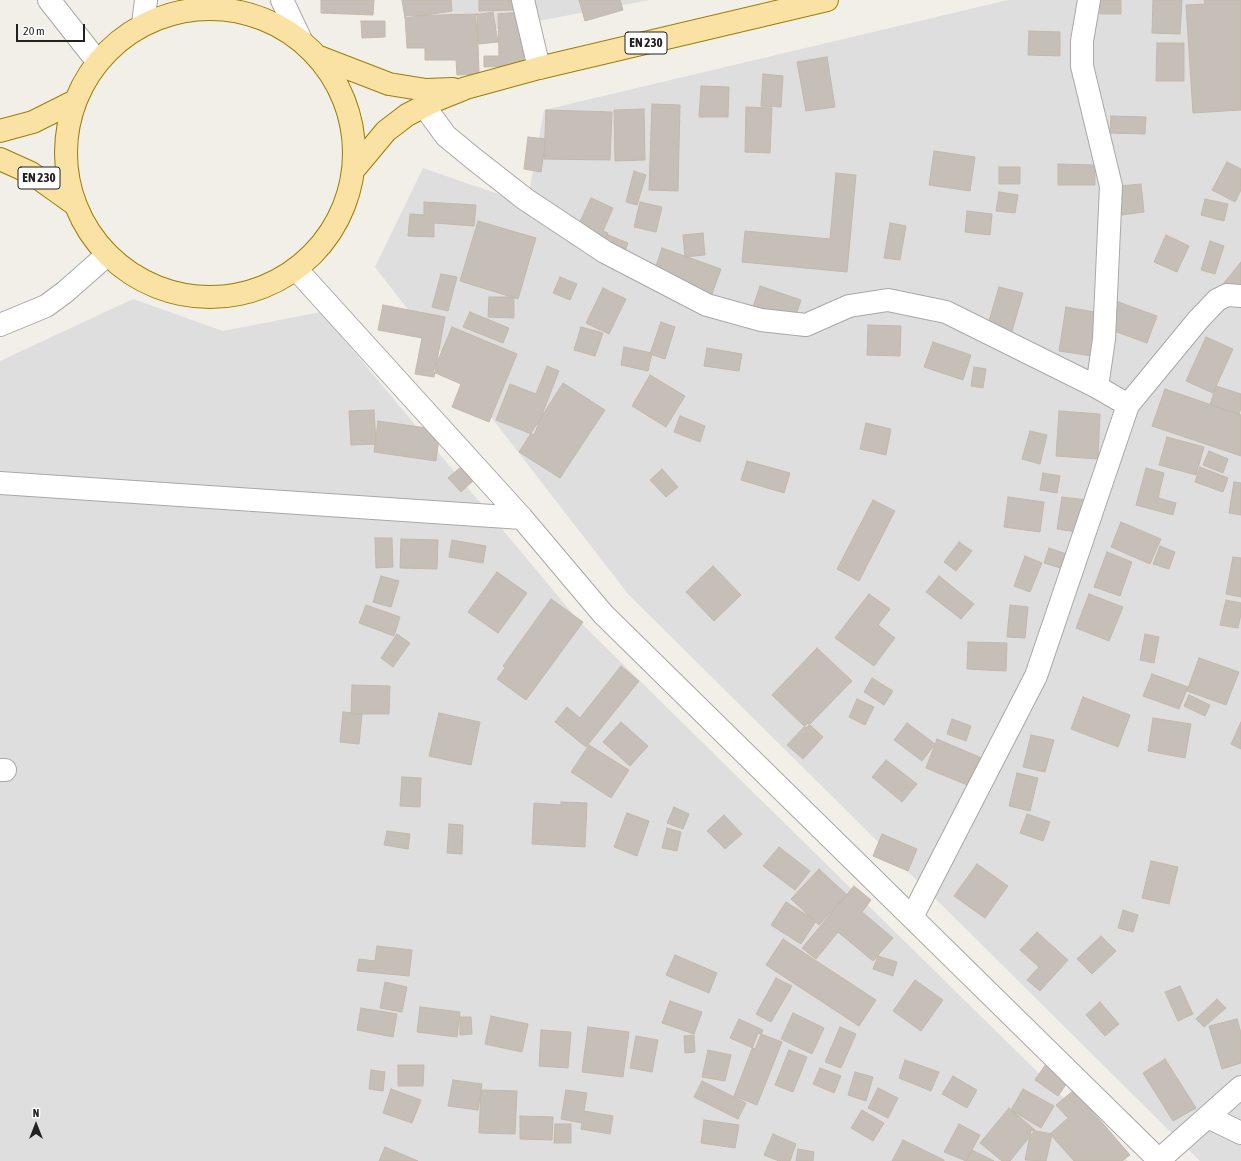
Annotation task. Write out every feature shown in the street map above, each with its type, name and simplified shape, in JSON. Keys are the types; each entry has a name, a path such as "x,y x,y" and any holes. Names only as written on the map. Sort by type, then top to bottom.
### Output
{"main road":[{"name":"EN 230","path":"356,167 386,131 407,115 466,88 539,68 827,0"},
{"path":"200,8 253,14 300,38 335,77 354,126 356,167 346,206 326,241 296,270 249,293 196,297 145,282 106,255 73,203 64,149 73,102 97,61 143,24 200,8"},
{"name":"EN 230","path":"314,55 389,84 426,90 466,88"},
{"path":"0,131 33,122 73,102"},
{"name":"EN 230","path":"0,159 31,173 73,203"}],"street":[{"path":"49,0 97,61"},
{"path":"143,24 146,0"},
{"path":"282,0 300,38"},
{"path":"523,0 539,68"},
{"path":"1089,0 1082,41 1082,66 1111,186 1104,339 1096,387"},
{"path":"424,106 446,136 525,199 605,252 707,306 762,320 806,325 849,306 888,300 946,312 1096,387 1128,405"},
{"path":"0,325 46,306 65,292 106,255"},
{"path":"296,270 522,518 603,614 1160,1161 1241,1087"},
{"path":"912,917 1036,676 1128,405 1198,320 1217,300 1227,295 1241,296"},
{"path":"0,483 522,518"},
{"path":"1208,1117 1241,1133"}],"shaded area":[{"path":"416,0 650,0 448,38"},
{"path":"1008,0 1241,0 1241,1161 1200,1161 628,594 375,267 423,168 527,204 544,110"},
{"path":"133,299 223,331 321,312 578,620 1128,1161 0,1161 0,361"}],"building":[{"path":"321,0 374,0 373,15 321,13"},
{"path":"402,0 451,0 452,11 405,18"},
{"path":"479,0 513,0 513,10 479,11"},
{"path":"579,0 620,0 623,10 585,21"},
{"path":"1100,0 1121,0 1121,14 1100,14"},
{"path":"1153,0 1182,0 1180,34 1152,33"},
{"path":"1204,0 1241,0 1241,110 1193,113 1186,5 1205,4"},
{"path":"493,12 498,42 479,44 475,15"},
{"path":"522,12 524,66 484,67 484,56 499,56 498,14"},
{"path":"477,14 479,74 457,75 456,60 425,60 425,48 407,48 405,16"},
{"path":"361,21 385,21 385,37 362,38"},
{"path":"1029,31 1060,32 1060,56 1028,55"},
{"path":"1157,43 1184,43 1184,81 1156,81"},
{"path":"827,57 835,107 806,111 797,62"},
{"path":"763,74 783,76 781,107 761,106"},
{"path":"701,86 729,87 728,117 699,117"},
{"path":"652,104 680,105 678,191 649,190"},
{"path":"746,107 772,108 770,153 745,152"},
{"path":"644,109 645,160 615,161 614,110"},
{"path":"546,110 612,112 610,160 544,159"},
{"path":"1111,116 1146,117 1145,134 1110,133"},
{"path":"528,137 546,139 541,172 524,169"},
{"path":"934,151 975,157 970,191 929,185"},
{"path":"1227,162 1241,169 1241,190 1235,202 1212,190"},
{"path":"1058,164 1095,165 1095,185 1058,185"},
{"path":"999,167 1020,167 1020,184 999,184"},
{"path":"634,171 646,175 637,205 626,202"},
{"path":"836,173 856,175 847,272 742,262 745,231 830,239"},
{"path":"1141,184 1144,212 1122,215 1119,186"},
{"path":"999,192 1018,195 1015,213 996,211"},
{"path":"591,198 613,208 603,231 608,233 598,256 570,243"},
{"path":"1205,199 1228,204 1224,221 1201,215"},
{"path":"424,202 476,205 474,226 434,223 434,237 408,236 410,214 424,215"},
{"path":"640,202 662,207 656,232 634,227"},
{"path":"967,211 992,214 990,235 965,232"},
{"path":"478,221 536,238 518,299 460,281"},
{"path":"890,223 906,226 900,260 884,258"},
{"path":"703,233 705,255 685,257 683,235"},
{"path":"608,235 628,243 619,267 599,259"},
{"path":"1166,235 1189,246 1177,272 1154,262"},
{"path":"1210,241 1224,246 1215,274 1201,270"},
{"path":"662,248 721,269 708,305 650,284"},
{"path":"1241,262 1241,286 1235,293 1223,284"},
{"path":"441,274 457,277 448,311 432,307"},
{"path":"560,277 577,284 570,300 553,293"},
{"path":"760,286 801,300 793,324 752,310"},
{"path":"999,287 1023,293 1010,338 986,331"},
{"path":"603,288 626,299 609,334 586,323"},
{"path":"489,297 514,297 514,318 488,317"},
{"path":"1113,300 1157,316 1147,343 1103,327"},
{"path":"383,305 445,317 434,377 415,374 422,338 378,330"},
{"path":"1066,307 1100,313 1092,356 1059,351"},
{"path":"470,312 509,328 503,343 463,327"},
{"path":"661,322 675,327 665,359 650,354"},
{"path":"868,325 901,326 900,356 867,355"},
{"path":"452,327 517,354 489,422 452,407 461,384 433,372"},
{"path":"581,327 603,333 595,356 574,350"},
{"path":"1206,337 1233,349 1213,393 1186,381"},
{"path":"933,342 971,355 963,380 924,367"},
{"path":"624,347 652,353 648,371 621,365"},
{"path":"707,348 742,354 739,371 704,366"},
{"path":"547,366 559,371 534,435 496,420 510,384 536,394"},
{"path":"974,367 986,369 983,388 971,386"},
{"path":"650,375 685,396 666,427 632,406"},
{"path":"563,383 605,410 560,478 519,452"},
{"path":"1216,386 1241,394 1241,408 1239,414 1210,405"},
{"path":"1165,389 1241,415 1241,456 1152,426"},
{"path":"374,410 376,444 351,445 349,411"},
{"path":"1059,411 1100,414 1098,459 1056,456"},
{"path":"680,416 705,426 700,442 674,432"},
{"path":"378,421 440,430 436,461 374,452"},
{"path":"866,423 891,429 886,455 860,449"},
{"path":"1030,431 1047,435 1040,464 1022,459"},
{"path":"1167,437 1204,447 1196,475 1159,465"},
{"path":"1209,451 1228,459 1223,473 1203,465"},
{"path":"747,461 790,473 784,493 741,480"},
{"path":"462,466 474,480 461,492 448,478"},
{"path":"1200,467 1228,478 1223,492 1195,482"},
{"path":"1146,468 1164,473 1158,498 1176,503 1173,515 1136,505"},
{"path":"662,469 678,487 666,497 650,480"},
{"path":"1043,473 1060,476 1057,493 1040,490"},
{"path":"1234,482 1241,483 1241,515 1229,513"},
{"path":"1008,497 1044,502 1040,532 1004,527"},
{"path":"1062,497 1095,501 1090,534 1057,529"},
{"path":"873,500 895,511 859,581 837,569"},
{"path":"1121,522 1161,539 1150,564 1111,547"},
{"path":"375,538 392,538 393,567 376,568"},
{"path":"401,539 438,540 437,569 400,568"},
{"path":"452,540 486,546 483,563 449,557"},
{"path":"959,542 972,551 956,571 944,562"},
{"path":"1160,546 1175,552 1169,569 1153,564"},
{"path":"1049,548 1075,557 1070,571 1044,563"},
{"path":"1107,552 1132,562 1120,596 1094,587"},
{"path":"1025,556 1042,563 1030,592 1014,586"},
{"path":"1233,557 1241,558 1241,597 1226,594"},
{"path":"713,566 741,595 714,621 686,592"},
{"path":"497,572 527,593 498,633 468,612"},
{"path":"381,576 399,581 391,607 373,602"},
{"path":"939,576 974,604 961,619 926,592"},
{"path":"869,594 890,609 878,625 895,638 874,666 835,638"},
{"path":"1089,594 1123,607 1109,641 1076,628"},
{"path":"551,599 583,622 526,700 497,679 505,668 503,666"},
{"path":"1226,600 1241,603 1241,614 1238,628 1220,625"},
{"path":"366,605 400,617 394,636 359,623"},
{"path":"1010,605 1028,607 1025,638 1007,637"},
{"path":"397,634 410,643 393,667 381,658"},
{"path":"1145,634 1159,637 1154,663 1140,660"},
{"path":"968,642 1007,643 1006,671 967,669"},
{"path":"817,648 852,681 806,728 772,695"},
{"path":"1199,658 1239,672 1226,705 1187,691"},
{"path":"621,666 639,681 586,747 555,722 567,707 580,718"},
{"path":"1152,674 1188,687 1179,709 1143,696"},
{"path":"872,678 893,691 884,705 864,692"},
{"path":"352,685 390,686 389,714 351,714"},
{"path":"1189,695 1210,705 1205,716 1184,706"},
{"path":"1083,697 1130,715 1118,747 1071,729"},
{"path":"857,699 874,707 865,725 849,717"},
{"path":"343,712 362,714 359,744 340,742"},
{"path":"439,713 480,722 471,765 429,756"},
{"path":"1153,718 1191,724 1185,758 1148,751"},
{"path":"952,719 971,726 966,741 947,734"},
{"path":"621,722 648,746 630,766 603,742"},
{"path":"1241,722 1241,749 1231,744"},
{"path":"808,723 823,737 803,759 787,745"},
{"path":"907,723 935,744 922,761 894,740"},
{"path":"1031,735 1054,740 1045,772 1023,767"},
{"path":"937,739 984,759 972,787 926,768"},
{"path":"589,745 629,770 611,798 571,772"},
{"path":"886,760 917,784 902,802 872,777"},
{"path":"1017,773 1038,778 1030,811 1009,806"},
{"path":"402,777 421,778 420,807 400,806"},
{"path":"561,802 587,803 585,847 532,844 534,803 561,805"},
{"path":"674,807 689,814 683,829 667,823"},
{"path":"627,813 649,821 637,856 614,847"},
{"path":"1027,814 1050,822 1043,841 1020,833"},
{"path":"724,815 742,834 725,849 707,831"},
{"path":"449,824 463,825 462,854 447,853"},
{"path":"667,828 681,832 677,851 662,848"},
{"path":"387,831 410,834 408,849 384,845"},
{"path":"882,834 917,849 908,871 873,856"},
{"path":"779,847 810,871 795,890 763,866"},
{"path":"1151,861 1178,867 1169,904 1142,898"},
{"path":"977,864 1008,886 985,918 954,896"},
{"path":"819,869 847,895 819,925 791,899"},
{"path":"854,886 871,900 862,912 893,938 873,961 838,932 816,959 802,948"},
{"path":"786,902 816,921 801,944 771,925"},
{"path":"1123,910 1138,915 1133,932 1118,928"},
{"path":"1037,932 1068,960 1040,991 1027,980 1039,967 1020,950"},
{"path":"1101,936 1116,951 1092,974 1077,959"},
{"path":"783,939 876,1000 859,1026 766,965"},
{"path":"377,946 412,950 409,976 357,971 359,959 375,961"},
{"path":"675,955 717,973 709,993 666,975"},
{"path":"878,956 897,962 893,976 873,969"},
{"path":"776,978 792,986 771,1022 756,1014"},
{"path":"915,980 943,1000 921,1031 893,1011"},
{"path":"385,982 407,987 402,1012 380,1008"},
{"path":"1180,986 1193,1014 1178,1021 1165,992"},
{"path":"1217,999 1226,1008 1204,1027 1196,1019"},
{"path":"670,1001 702,1012 694,1034 662,1023"},
{"path":"1100,1002 1119,1024 1105,1036 1086,1015"},
{"path":"420,1007 460,1012 457,1037 417,1032"},
{"path":"361,1008 397,1014 393,1037 357,1030"},
{"path":"793,1013 824,1028 812,1054 781,1039"},
{"path":"491,1016 528,1024 522,1052 485,1044"},
{"path":"460,1017 471,1017 472,1034 460,1035"},
{"path":"739,1019 763,1030 755,1049 730,1038"},
{"path":"1237,1019 1241,1033 1241,1063 1222,1069 1209,1026"},
{"path":"588,1027 629,1032 623,1077 582,1072"},
{"path":"840,1027 856,1034 841,1068 825,1062"},
{"path":"541,1030 571,1032 568,1068 539,1066"},
{"path":"758,1033 782,1042 757,1105 734,1096"},
{"path":"694,1035 695,1052 685,1053 684,1036"},
{"path":"636,1036 658,1040 652,1072 630,1068"},
{"path":"708,1050 731,1055 725,1081 702,1077"},
{"path":"789,1050 807,1057 793,1092 775,1085"},
{"path":"1165,1059 1196,1108 1173,1121 1143,1073"},
{"path":"905,1060 939,1072 931,1091 899,1078"},
{"path":"1046,1064 1069,1080 1058,1096 1035,1080"},
{"path":"398,1065 424,1065 423,1086 398,1086"},
{"path":"820,1068 841,1076 834,1093 813,1084"},
{"path":"371,1070 385,1072 383,1091 369,1089"},
{"path":"855,1072 873,1077 866,1101 848,1095"},
{"path":"953,1076 977,1090 967,1108 942,1094"},
{"path":"453,1080 482,1084 478,1110 448,1106"},
{"path":"702,1081 746,1103 738,1119 694,1097"},
{"path":"878,1088 898,1098 888,1118 868,1108"},
{"path":"391,1089 421,1100 412,1123 383,1113"},
{"path":"1023,1089 1054,1106 1041,1128 1011,1110"},
{"path":"481,1090 517,1091 515,1134 479,1133"},
{"path":"566,1090 587,1093 584,1111 613,1116 610,1134 581,1129 582,1123 561,1119"},
{"path":"1074,1090 1130,1155 1122,1161 1074,1161 1050,1134 1068,1118 1056,1105"},
{"path":"1009,1108 1035,1130 1010,1161 1002,1161 980,1143"},
{"path":"862,1110 884,1123 873,1141 851,1128"},
{"path":"520,1116 553,1117 552,1140 520,1139"},
{"path":"704,1120 739,1125 735,1148 701,1143"},
{"path":"555,1124 571,1124 571,1143 554,1143"},
{"path":"959,1124 980,1135 966,1161 944,1152"},
{"path":"1031,1130 1052,1134 1046,1161 1025,1160"},
{"path":"773,1134 796,1144 790,1161 779,1161 764,1155"},
{"path":"903,1140 944,1160 944,1161 892,1161"},
{"path":"385,1147 418,1161 379,1161"},
{"path":"798,1149 814,1152 813,1161 796,1161"},
{"path":"972,1150 994,1161 966,1161"}]}
